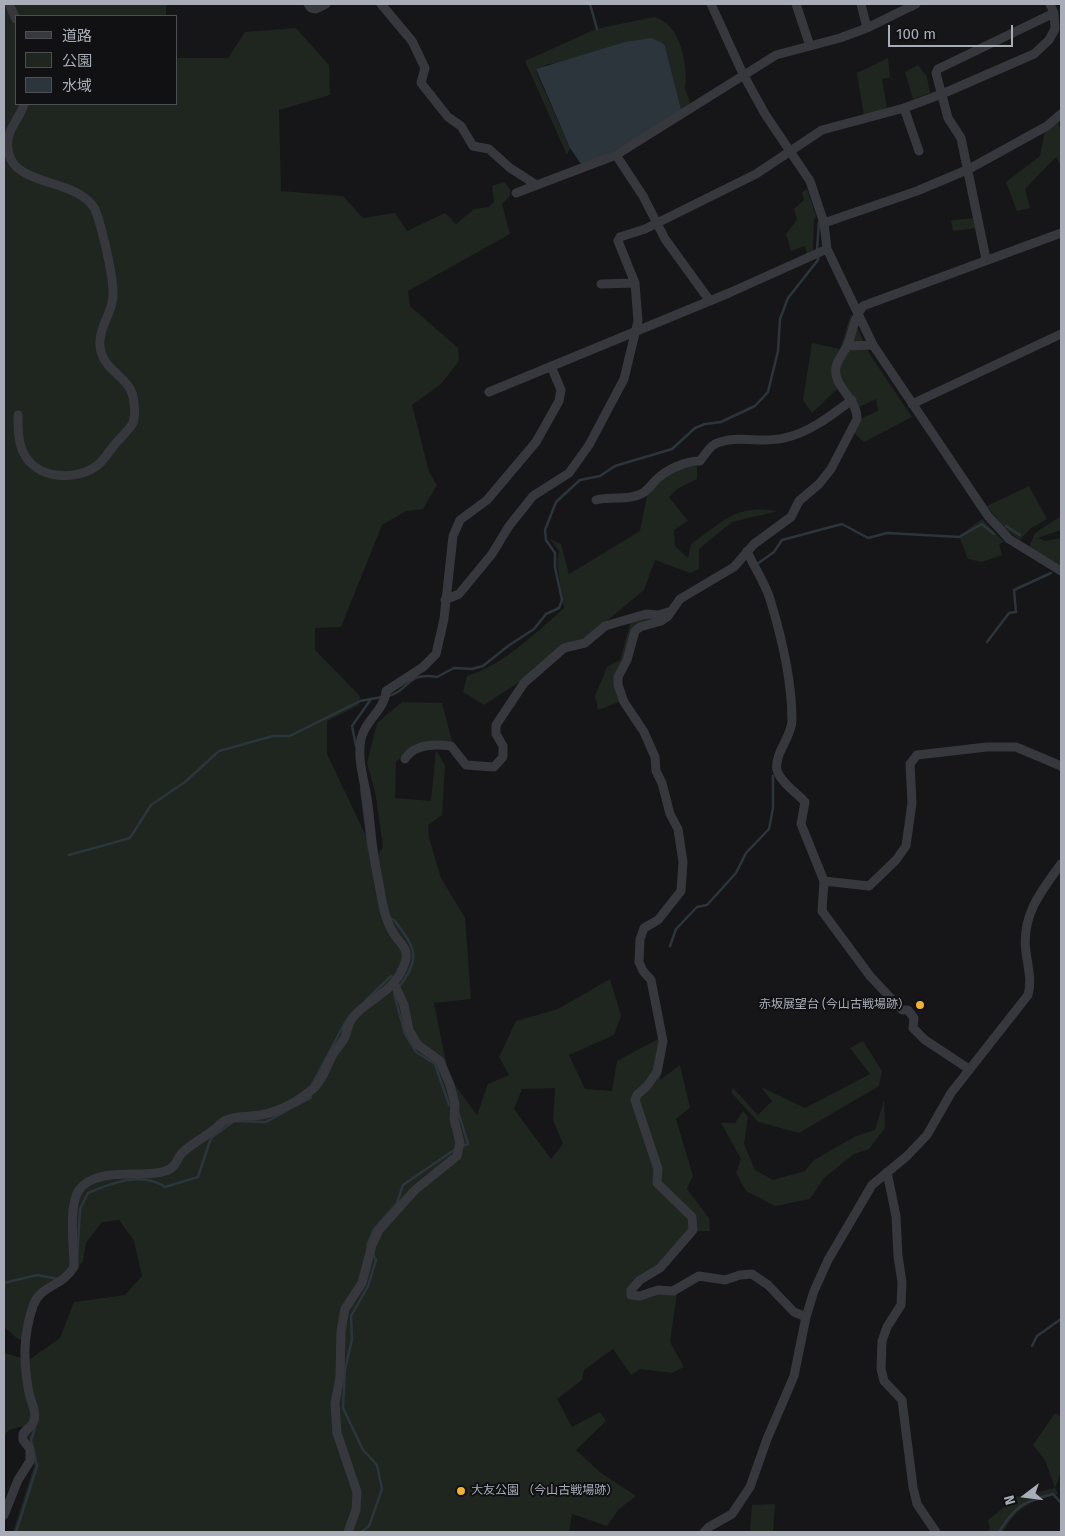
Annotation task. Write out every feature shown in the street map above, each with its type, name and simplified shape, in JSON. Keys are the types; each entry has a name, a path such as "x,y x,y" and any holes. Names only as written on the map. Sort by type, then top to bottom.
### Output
{"street":[{"path":"9,4 15,17"},
{"path":"308,4 311,8 316,9 326,4"},
{"path":"381,4 412,41 425,68 421,83 448,117 461,126 473,146 489,149 510,168 535,184"},
{"path":"711,4 743,74 765,114 810,181 822,218 825,250 873,345 988,516 1009,539 1061,571"},
{"path":"796,4 810,46"},
{"path":"861,4 867,28"},
{"path":"516,193 535,184 599,163 616,154 739,80 743,74 776,55 867,28 916,4"},
{"path":"445,600 460,594 492,554 509,526 533,496 569,473 590,445 624,379 629,353 637,331 635,283 618,241 620,237 658,223 756,174 791,152 813,134 822,130 904,108 942,94 1034,54 1058,31 1050,4"},
{"path":"986,259 961,138 948,118 936,73 938,69 1054,13"},
{"path":"18,415 18,430 24,453 36,467 52,475 68,475 82,473 100,463 132,423 135,413 134,394 130,386 109,366 100,346 101,330 110,312 113,290 95,208 88,199 67,186 39,180 20,171 10,158 8,138 24,105"},
{"path":"904,108 919,151"},
{"path":"822,218 917,191 1047,126 1061,114"},
{"path":"616,154 658,223 665,239 710,301"},
{"path":"806,1317 794,1312 768,1284 752,1274 740,1274 725,1280 700,1276 673,1291 658,1290 640,1296 631,1295 631,1290 640,1280 660,1268 693,1230 694,1224 692,1217 657,1183 658,1169 635,1100 637,1095 647,1086 657,1072 664,1041 651,980 643,971 639,962 640,939 644,928 658,920 681,892 683,862 678,829 670,814 662,783 656,771 655,757 644,732 624,702 618,685 618,677 627,660 635,631 640,627 668,616 668,612 680,598 734,567 747,551 791,517 799,501 819,484 831,469 858,419 852,400 836,375 840,354 847,346 853,321 863,306 986,259 1061,233"},
{"path":"489,392 710,301 825,250"},
{"path":"601,284 635,283"},
{"path":"912,404 1061,334"},
{"path":"847,346 873,345"},
{"path":"4,1514 18,1480 30,1461 30,1449 23,1440 23,1434 34,1423 34,1411 29,1393 23,1347 26,1332 40,1292 64,1280 74,1264 71,1237 74,1221 73,1206 78,1190 94,1179 122,1173 158,1173 170,1169 181,1154 206,1137 224,1120 238,1116 261,1115 286,1107 306,1094 321,1080 352,1018 383,994 395,980 406,961 403,943 394,935 386,913 369,832 367,800 361,770 361,739 368,722 385,702 386,691 423,667 436,654 444,619 445,600 452,561 453,536 460,520 487,500 536,442 560,401 561,390 551,366"},
{"path":"596,500 609,497 630,498 645,492 658,478 687,461 700,461 714,444 743,438 782,439 790,437 825,420 852,400"},
{"path":"747,551 770,597 784,656 792,714 792,724 778,759 777,770 780,777 804,802 801,824 824,881 822,911 870,976 902,1010 908,1010 914,1018 913,1028 925,1040 969,1069"},
{"path":"405,759 408,753 435,743 451,746 466,765 494,767 503,757 503,746 496,734 496,724 524,682 564,648 586,643 605,626 646,614 659,615 668,612"},
{"path":"824,881 869,886 896,860 906,846 912,803 910,764 917,754 986,747 1016,747 1061,766"},
{"path":"704,1532 709,1527 732,1514 750,1487 767,1439 794,1376 806,1317 828,1260 872,1185 927,1135 951,1093 1028,995 1031,984 1026,951 1028,916 1040,893 1061,864"},
{"path":"348,1532 356,1510 357,1492 336,1432 335,1403 340,1377 339,1358 345,1309 362,1283 367,1271 371,1249 379,1230 415,1190 457,1156 460,1147 455,1107 440,1061 418,1045 409,1030 395,980"},
{"path":"887,1172 896,1216 898,1256 902,1282 900,1304 887,1327 882,1341 881,1368 884,1381 902,1400 913,1487 918,1504 936,1532"}],"green space":[{"path":"4,4 166,4 166,15 15,15 15,105 178,105 178,58 228,58 245,32 296,28 329,65 330,95 279,110 281,191 343,196 363,218 395,213 407,231 445,213 456,224 474,209 489,207 494,202 492,186 504,182 510,189 510,196 502,204 510,234 408,291 410,306 458,348 459,361 441,384 412,405 429,472 437,485 423,509 406,511 382,525 341,627 315,628 315,650 360,696 359,705 327,721 327,754 376,857 383,847 375,791 367,763 377,723 402,702 442,703 452,741 437,742 415,748 396,762 395,798 431,801 436,750 445,766 442,815 428,825 429,838 441,878 465,918 471,999 434,1003 449,1077 477,1115 488,1084 509,1075 499,1057 516,1021 558,1009 610,979 621,1016 614,1035 569,1055 585,1089 612,1091 617,1061 660,1038 666,1050 660,1080 680,1065 690,1108 676,1119 693,1176 687,1189 709,1218 710,1231 696,1231 659,1266 627,1292 677,1293 670,1342 684,1367 672,1373 640,1369 631,1375 613,1349 584,1370 582,1380 557,1399 572,1427 600,1412 606,1421 576,1450 601,1473 636,1496 619,1509 607,1526 572,1514 569,1532 13,1532 34,1466 32,1447 24,1426 9,1430 4,1435 4,1353 29,1360 60,1338 74,1302 125,1295 142,1276 134,1241 119,1220 102,1222 86,1243 83,1261 65,1284 41,1295 26,1340 18,1339 4,1327","holes":["555,1088 553,1120 563,1144 551,1159 514,1109 522,1089"]},
{"path":"654,17 669,26 679,42 684,60 685,90 692,106 682,113 665,46 549,64 536,69 570,148 567,155 525,61 596,29"},
{"path":"888,58 890,78 882,79 887,108 864,116 857,73"},
{"path":"918,65 927,77 930,93 913,99 905,72"},
{"path":"1058,119 1059,127 1061,127 1061,165 1056,157 1025,189 1030,208 1017,211 1006,182 1040,156 1045,131"},
{"path":"807,189 816,216 814,221 813,250 807,254 805,246 791,251 786,234 797,220 794,209 804,200 802,192"},
{"path":"976,218 978,228 953,231 951,220"},
{"path":"851,314 869,353 912,417 864,442 853,432 862,418 878,411 876,399 859,407 838,388 812,413 803,400 812,343 840,349"},
{"path":"689,463 697,467 697,479 677,489 669,497 688,521 674,530 675,546 688,558 691,544 731,516 751,510 778,511 732,522 699,549 699,569 690,573 655,560 644,590 585,639 565,644 519,682 484,705 463,692 467,676 506,656 564,608 557,563 559,551 550,539 561,544 569,574 640,531 648,491 660,479"},
{"path":"1029,486 1047,519 1031,528 1020,540 1003,527 987,506"},
{"path":"1061,516 1061,530 1038,538 1045,541 1061,538 1061,566 1029,547 1035,533"},
{"path":"982,519 1004,542 999,544 1002,555 982,562 968,559 959,536"},
{"path":"646,616 658,618 638,630 621,682 619,702 598,710 595,696 607,667 620,660 631,621"},
{"path":"863,1041 882,1071 879,1086 799,1133 758,1122 731,1092 733,1088 758,1115 772,1101 761,1087 805,1108 870,1074 850,1048"},
{"path":"884,1100 885,1128 869,1149 854,1154 824,1178 810,1199 775,1206 746,1191 736,1173 741,1159 721,1123 735,1123 743,1111 748,1117 744,1144 755,1170 773,1180 805,1171 814,1160 856,1136 875,1130"},
{"path":"1055,1413 1061,1416 1061,1472 1055,1488 1045,1460 1033,1445"},
{"path":"1055,1488 1058,1494 1039,1500 1019,1510 1003,1532 988,1532 990,1528 988,1520 1017,1497"},
{"path":"775,1504 773,1532 746,1532 750,1531 752,1505"}],"water":[{"path":"651,38 665,46 682,113 605,156 581,164 570,148 536,69 625,42"}],"waterway":[{"path":"590,4 597,29"},
{"path":"817,250 819,222 822,220"},
{"path":"387,696 394,694 413,679 419,677 437,677 454,668 472,669 483,666 508,646 534,629 546,614 559,608 562,600 555,567 555,553 546,540 545,530 556,502 580,480 600,476 615,466 672,449 695,428 705,424 721,422 755,406 768,392 778,351 780,319 788,298 818,260 818,256"},
{"path":"757,564 774,552 782,540 842,524 868,538 887,533 959,537 982,524 994,534"},
{"path":"1006,526 1020,535"},
{"path":"987,642 1009,613 1016,612 1014,590 1051,573"},
{"path":"356,746 352,726 371,699 382,697"},
{"path":"69,855 130,838 151,805 185,782 219,751 273,736 290,736 360,701 371,699"},
{"path":"670,946 676,929 697,907 707,905 736,873 746,853 769,829 773,808 773,776"},
{"path":"361,788 369,850"},
{"path":"390,918 394,920 407,938 413,952 411,967 399,987"},
{"path":"365,1001 391,976 395,978"},
{"path":"396,992 394,994 405,1034 416,1052 435,1064 449,1105 452,1106"},
{"path":"311,1086 346,1021"},
{"path":"295,1106 311,1098 310,1094"},
{"path":"457,1108 468,1144 462,1146"},
{"path":"77,1262 80,1209 88,1193 126,1180 146,1180 156,1182 165,1187 198,1177 211,1138 234,1121 266,1122 288,1110"},
{"path":"369,1247 367,1245 374,1229 397,1203 403,1185 457,1148"},
{"path":"361,1532 369,1526 382,1489 377,1465 363,1450 343,1408 345,1370 352,1339 351,1316 368,1286 376,1260 373,1254"},
{"path":"4,1283 37,1275 58,1279"},
{"path":"1032,1346 1037,1336 1061,1319"},
{"path":"16,1532 37,1466 31,1440 35,1428"},
{"path":"999,1532 1010,1516 1027,1502 1053,1494 1061,1503"}],"place":[{"name":"赤坂展望台 (今山古戦場跡）","path":"920,1005"},
{"name":"大友公園 （今山古戦場跡）","path":"461,1491"}]}
